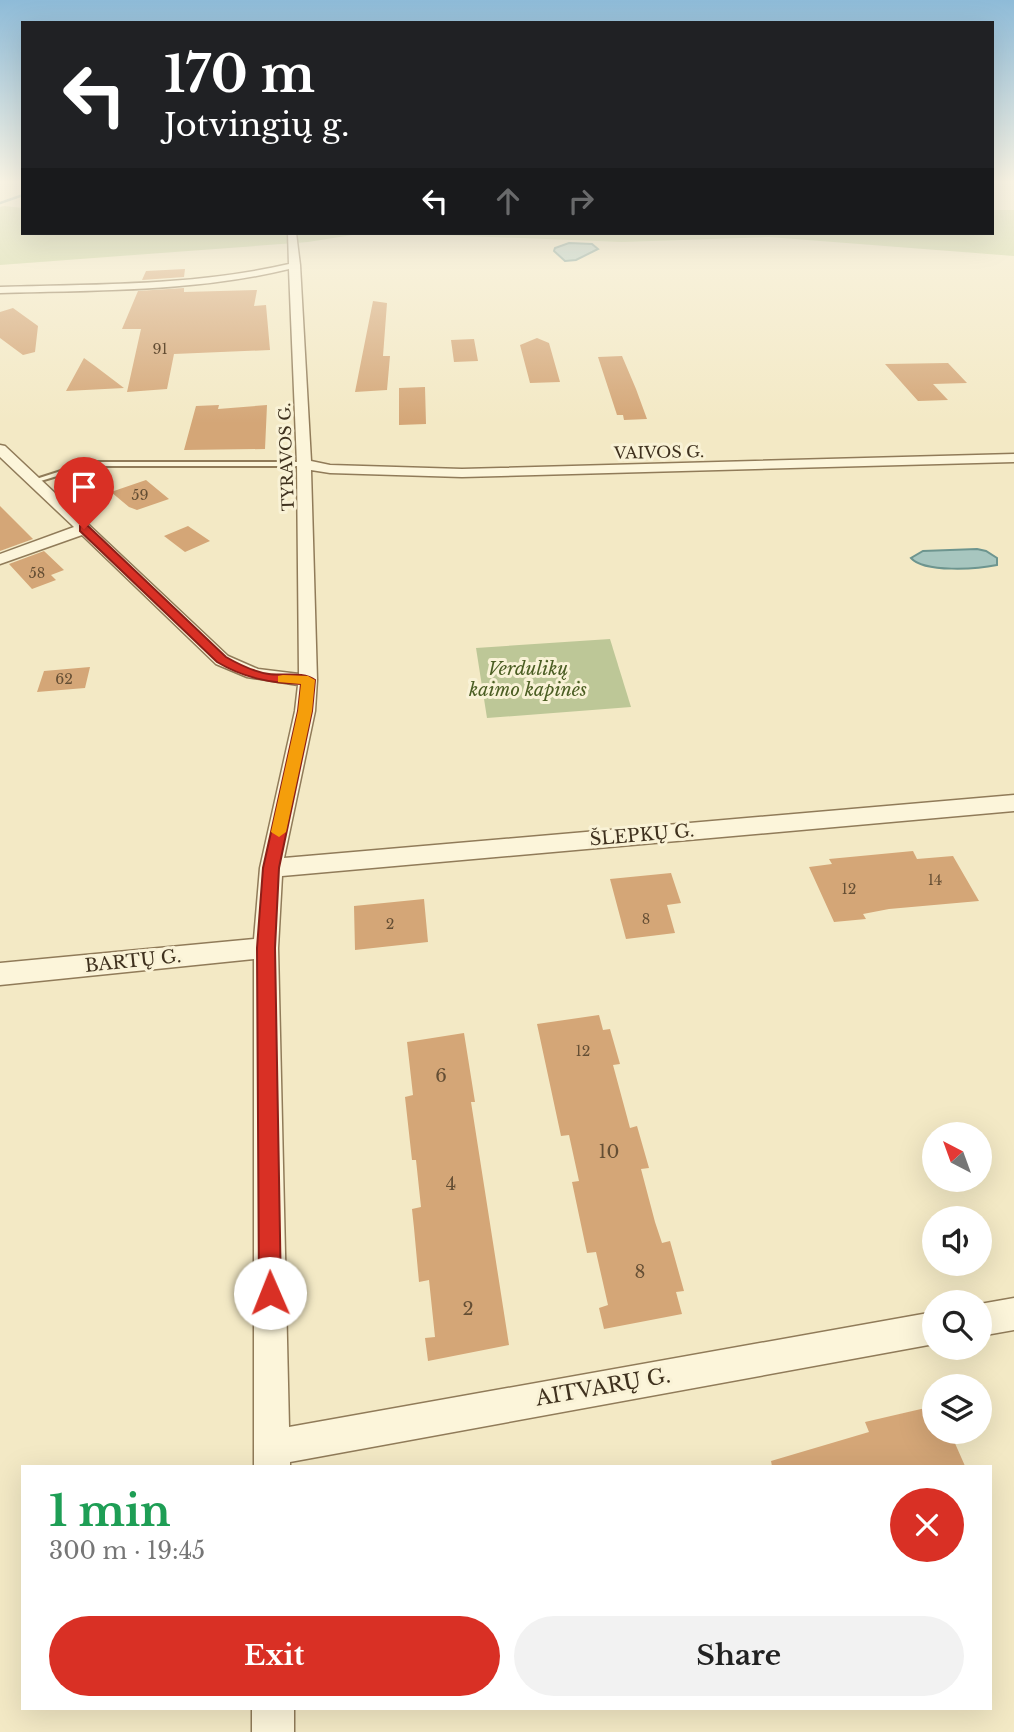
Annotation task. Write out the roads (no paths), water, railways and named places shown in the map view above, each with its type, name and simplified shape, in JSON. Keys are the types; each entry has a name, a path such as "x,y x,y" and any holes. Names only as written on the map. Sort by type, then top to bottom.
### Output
{"street":[{"name":"TYRAVOS G.","path":"272,1457 266,948 271,868 305,711 308,680 304,464 295,261"},
{"path":"0,290 184,284 249,276 295,265"},
{"path":"4,457 34,481 222,660 240,670 268,678 308,680"},
{"name":"VAIVOS G.","path":"304,464 330,469 462,473 1014,458"},
{"path":"0,559 84,529"},
{"name":"ŠLEPKŲ G.","path":"271,868 1014,803"},
{"name":"BARTŲ G.","path":"0,974 266,948"},
{"path":"992,1318 1014,1314"},
{"name":"AITVARŲ G.","path":"272,1457 922,1330"},
{"path":"273,1710 273,1732"}],"lane":[{"path":"34,481 89,464 304,464"}],"water":[{"path":"977,549 997,558 997,565 939,568 918,563 911,558 923,551"}],"park label":[{"name":"Verdulikų kaimo kapinės","path":"528,679"}]}
